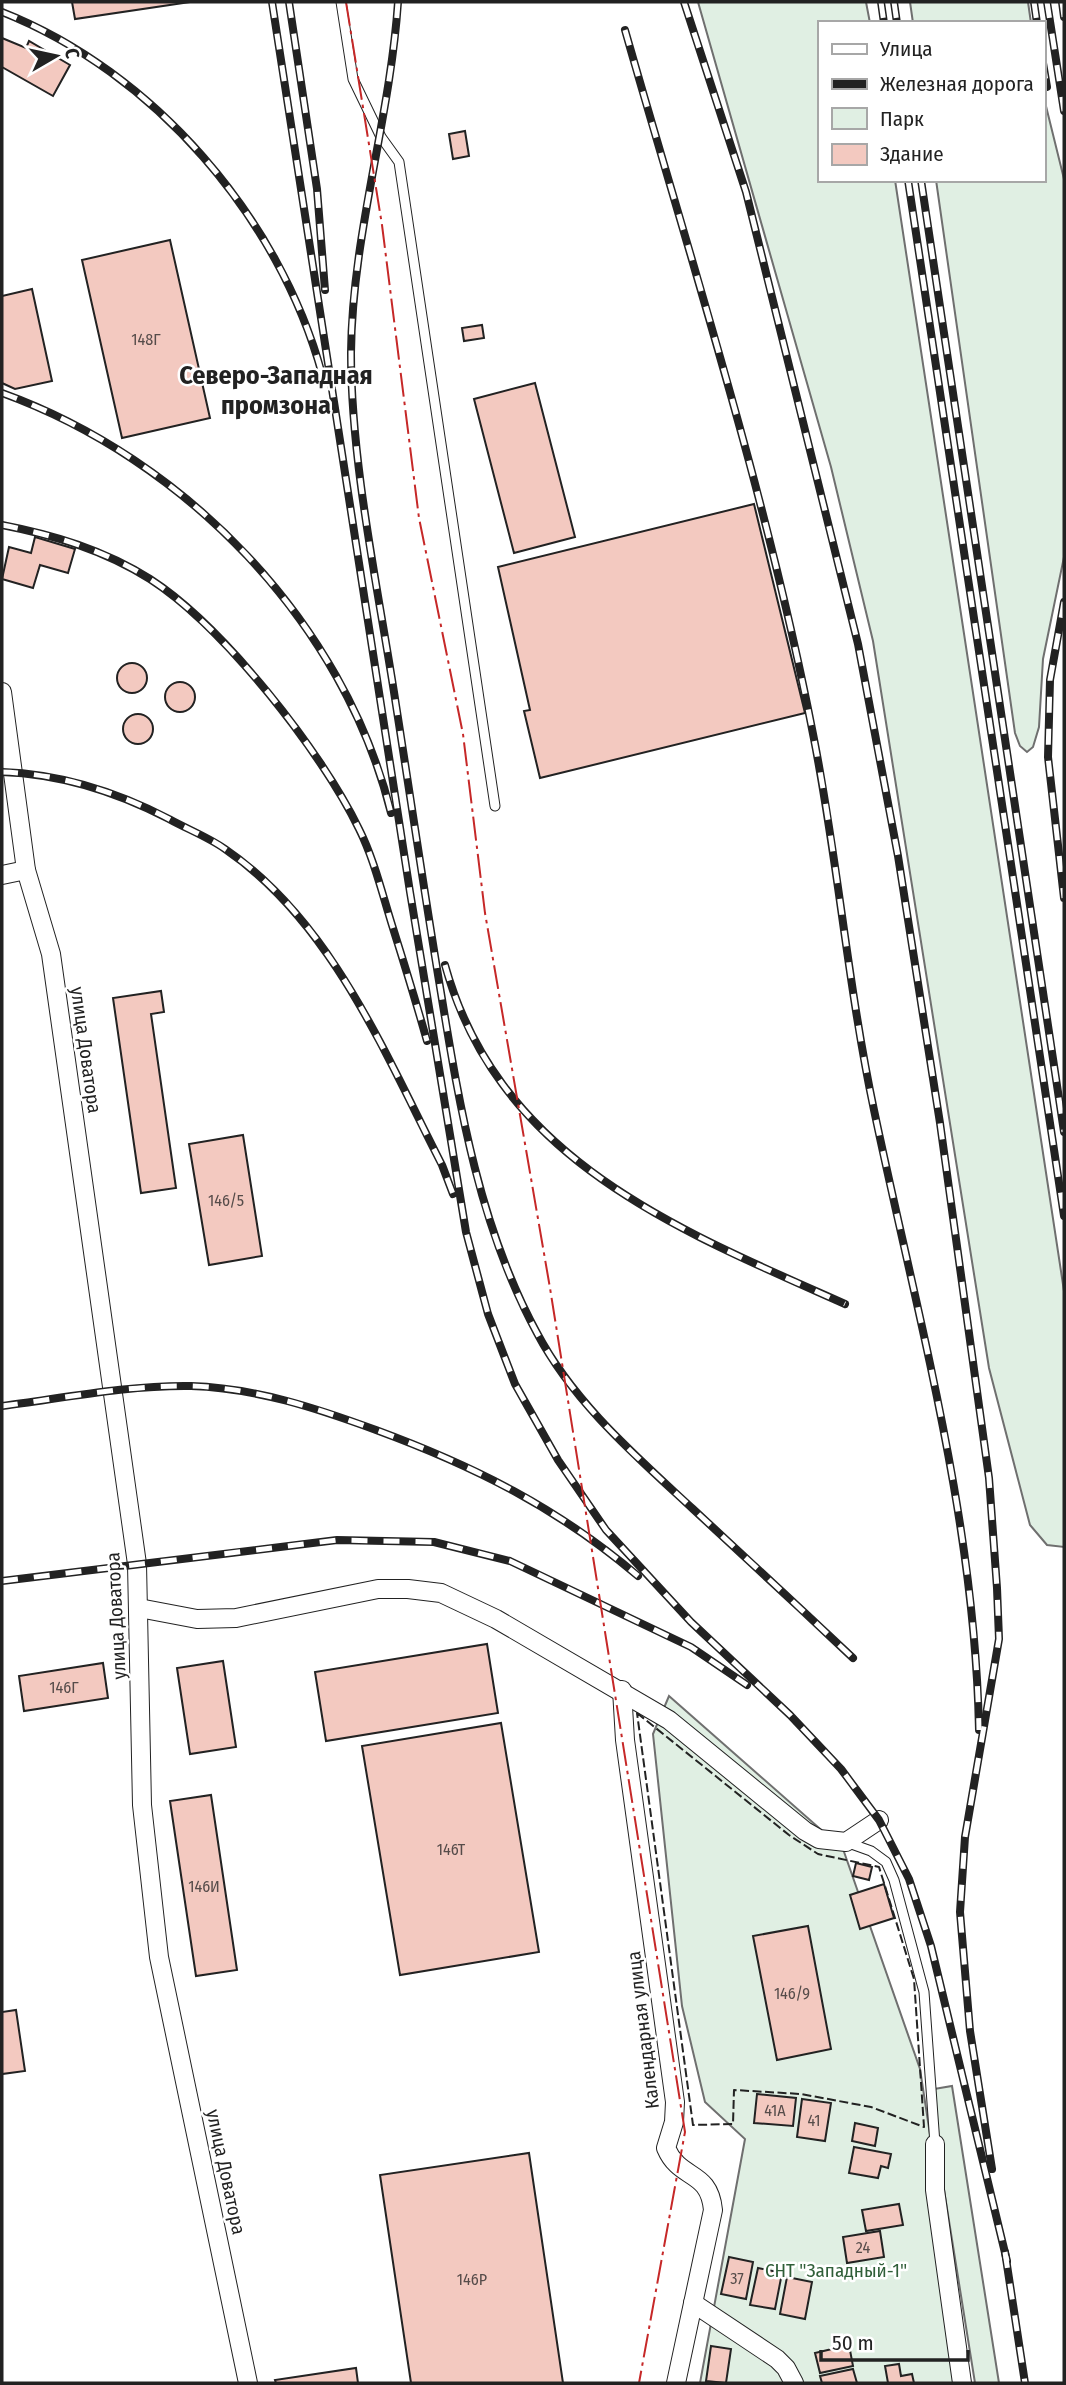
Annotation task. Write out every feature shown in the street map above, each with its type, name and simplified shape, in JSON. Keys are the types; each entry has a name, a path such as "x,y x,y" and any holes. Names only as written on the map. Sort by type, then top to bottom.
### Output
{"street":[{"name":"улица Доватора","path":"2,692 26,870 51,954 135,1550 139,1608 142,1805 159,1957 248,2383"},
{"path":"2,875 26,870"},
{"path":"139,1608 197,1619 236,1618 378,1589 441,1593 496,1619 622,1690 689,1735 804,1831 819,1839 846,1842 878,1819"},
{"name":"Календарная улица","path":"622,1690 625,1740 675,2102 674,2122 666,2148 670,2159 704,2182 712,2195 713,2210 676,2383"},
{"path":"935,2144 935,2190 962,2383"},
{"path":"693,2302 777,2360 786,2368 794,2383"}],"lane":[{"path":"341,2 353,79 381,137 399,162 495,806"},
{"path":"846,1842 871,1851 886,1862 894,1880 924,1992 935,2144"}],"green space":[{"path":"698,2 866,2 870,21 818,21 818,182 895,182 1064,1291 1064,1547 1047,1545 1030,1525 989,1368 873,641 831,467"},
{"path":"910,2 1028,2 1031,21 913,21"},
{"path":"1045,102 1064,179 1064,557 1043,659 1039,727 1033,747 1027,752 1020,746 1015,733 936,182 1045,182"},
{"name":"СНТ \"Западный-1\"","path":"669,1696 843,1849 920,2069 968,2383 700,2383 745,2139 705,2102 682,2006 653,1734"},
{"path":"952,2086 999,2383 975,2383 928,2090"}],"building":[{"path":"72,2 190,2 75,19"},
{"path":"2,38 26,48 29,41 70,65 53,96 2,67"},
{"path":"465,131 469,156 453,159 449,134"},
{"path":"170,240 210,418 122,438 82,260"},
{"path":"32,289 52,381 15,389 2,383 2,296"},
{"path":"482,325 484,338 464,341 462,328"},
{"path":"535,383 575,537 514,553 474,399"},
{"path":"754,504 805,713 540,778 524,711 530,710 498,567"},
{"path":"35,537 75,549 68,573 40,565 33,588 2,579 9,547 31,553"},
{"path":"132,663 138,664 146,672 146,684 138,692 132,693 126,692 118,684 117,678 118,672 126,664"},
{"path":"180,682 191,686 195,697 191,708 180,712 169,708 165,697 169,686"},
{"path":"138,714 144,715 152,723 152,735 144,743 138,744 132,743 124,735 123,729 124,723 132,715"},
{"path":"161,991 164,1012 151,1014 176,1188 141,1193 113,998"},
{"path":"243,1135 262,1256 209,1265 189,1144"},
{"path":"487,1644 498,1713 326,1741 315,1672"},
{"path":"223,1661 236,1747 190,1754 177,1668"},
{"path":"103,1663 108,1698 24,1711 19,1676"},
{"path":"501,1723 539,1952 400,1975 362,1746"},
{"path":"211,1795 237,1970 196,1976 170,1801"},
{"path":"856,1863 872,1867 869,1880 853,1876"},
{"path":"884,1884 894,1918 860,1929 850,1895"},
{"path":"808,1926 831,2049 777,2060 753,1936"},
{"path":"16,2010 25,2071 2,2074 2,2012"},
{"path":"757,2094 796,2098 793,2126 754,2123"},
{"path":"802,2099 831,2103 825,2141 797,2137"},
{"path":"855,2123 878,2128 875,2146 852,2141"},
{"path":"854,2147 891,2154 888,2168 881,2166 878,2178 849,2173"},
{"path":"529,2153 563,2383 411,2383 380,2175"},
{"path":"899,2204 903,2225 866,2231 862,2210"},
{"path":"880,2231 884,2257 847,2263 843,2237"},
{"path":"729,2257 753,2262 746,2299 721,2294"},
{"path":"758,2268 782,2273 775,2309 750,2305"},
{"path":"787,2277 812,2282 805,2319 780,2314"},
{"path":"849,2345 853,2366 820,2373 815,2353"},
{"path":"711,2346 731,2349 726,2383 706,2381"},
{"path":"899,2364 901,2376 912,2374 914,2383 888,2383 885,2366"},
{"path":"356,2368 358,2383 276,2383 275,2380"},
{"path":"853,2369 857,2383 822,2383 820,2376"}],"railway":[{"path":"272,2 410,892 466,1232 488,1314 515,1384 558,1460 606,1530 691,1622 790,1715 841,1769 879,1820 909,1879 931,1946 1007,2261"},
{"path":"289,2 317,189 325,290"},
{"path":"398,2 394,46 358,265 353,309 352,396 367,529 429,921 456,1081 475,1168 501,1252 517,1293 537,1333 569,1383 628,1448 853,1658"},
{"path":"684,2 746,192 858,644 898,856 940,1123 989,1478 997,1588 999,1639 965,1837 960,1912 970,2031 992,2169"},
{"path":"881,2 884,21"},
{"path":"894,2 897,21"},
{"path":"1034,2 1037,21"},
{"path":"1047,2 1064,111"},
{"path":"1062,2 1064,17"},
{"path":"2,12 58,38 110,72 159,112 203,157 242,206 275,260 302,316 322,374"},
{"path":"625,30 752,471 814,739 865,1064 925,1341 955,1495 975,1651 979,1730"},
{"path":"1045,75 1047,87"},
{"path":"908,182 1064,1216"},
{"path":"921,182 1064,1132"},
{"path":"2,393 69,422 133,460 193,505 247,556 296,614 336,676 368,743 391,813"},
{"path":"2,525 78,545 115,560 150,579 208,627 268,693 321,764 359,829 377,876 427,1041"},
{"path":"1064,602 1050,680 1048,757 1064,898"},
{"path":"2,772 46,776 88,786 129,801 225,849 263,879 296,914 326,952 352,993 377,1035 442,1165 453,1194"},
{"path":"445,965 471,1032 507,1090 551,1138 602,1180 659,1215 719,1247 845,1304"},
{"path":"2,1406 167,1386 215,1388 285,1400 376,1430 481,1474 546,1509 638,1576"},
{"path":"2,1581 337,1540 434,1542 510,1561 691,1647 747,1685"},
{"path":"1005,2252 1025,2383"}],"fence":[{"path":"637,1713 789,1835 818,1854 879,1867 914,1979 924,2127 871,2107 801,2094 734,2090 733,2124 693,2125 637,1713"}],"power":[{"path":"346,2 382,225 419,518 463,734 485,913 550,1288 685,2132 639,2383"}],"district":[{"name":"Северо-Западная промзона","path":"276,390"}]}
